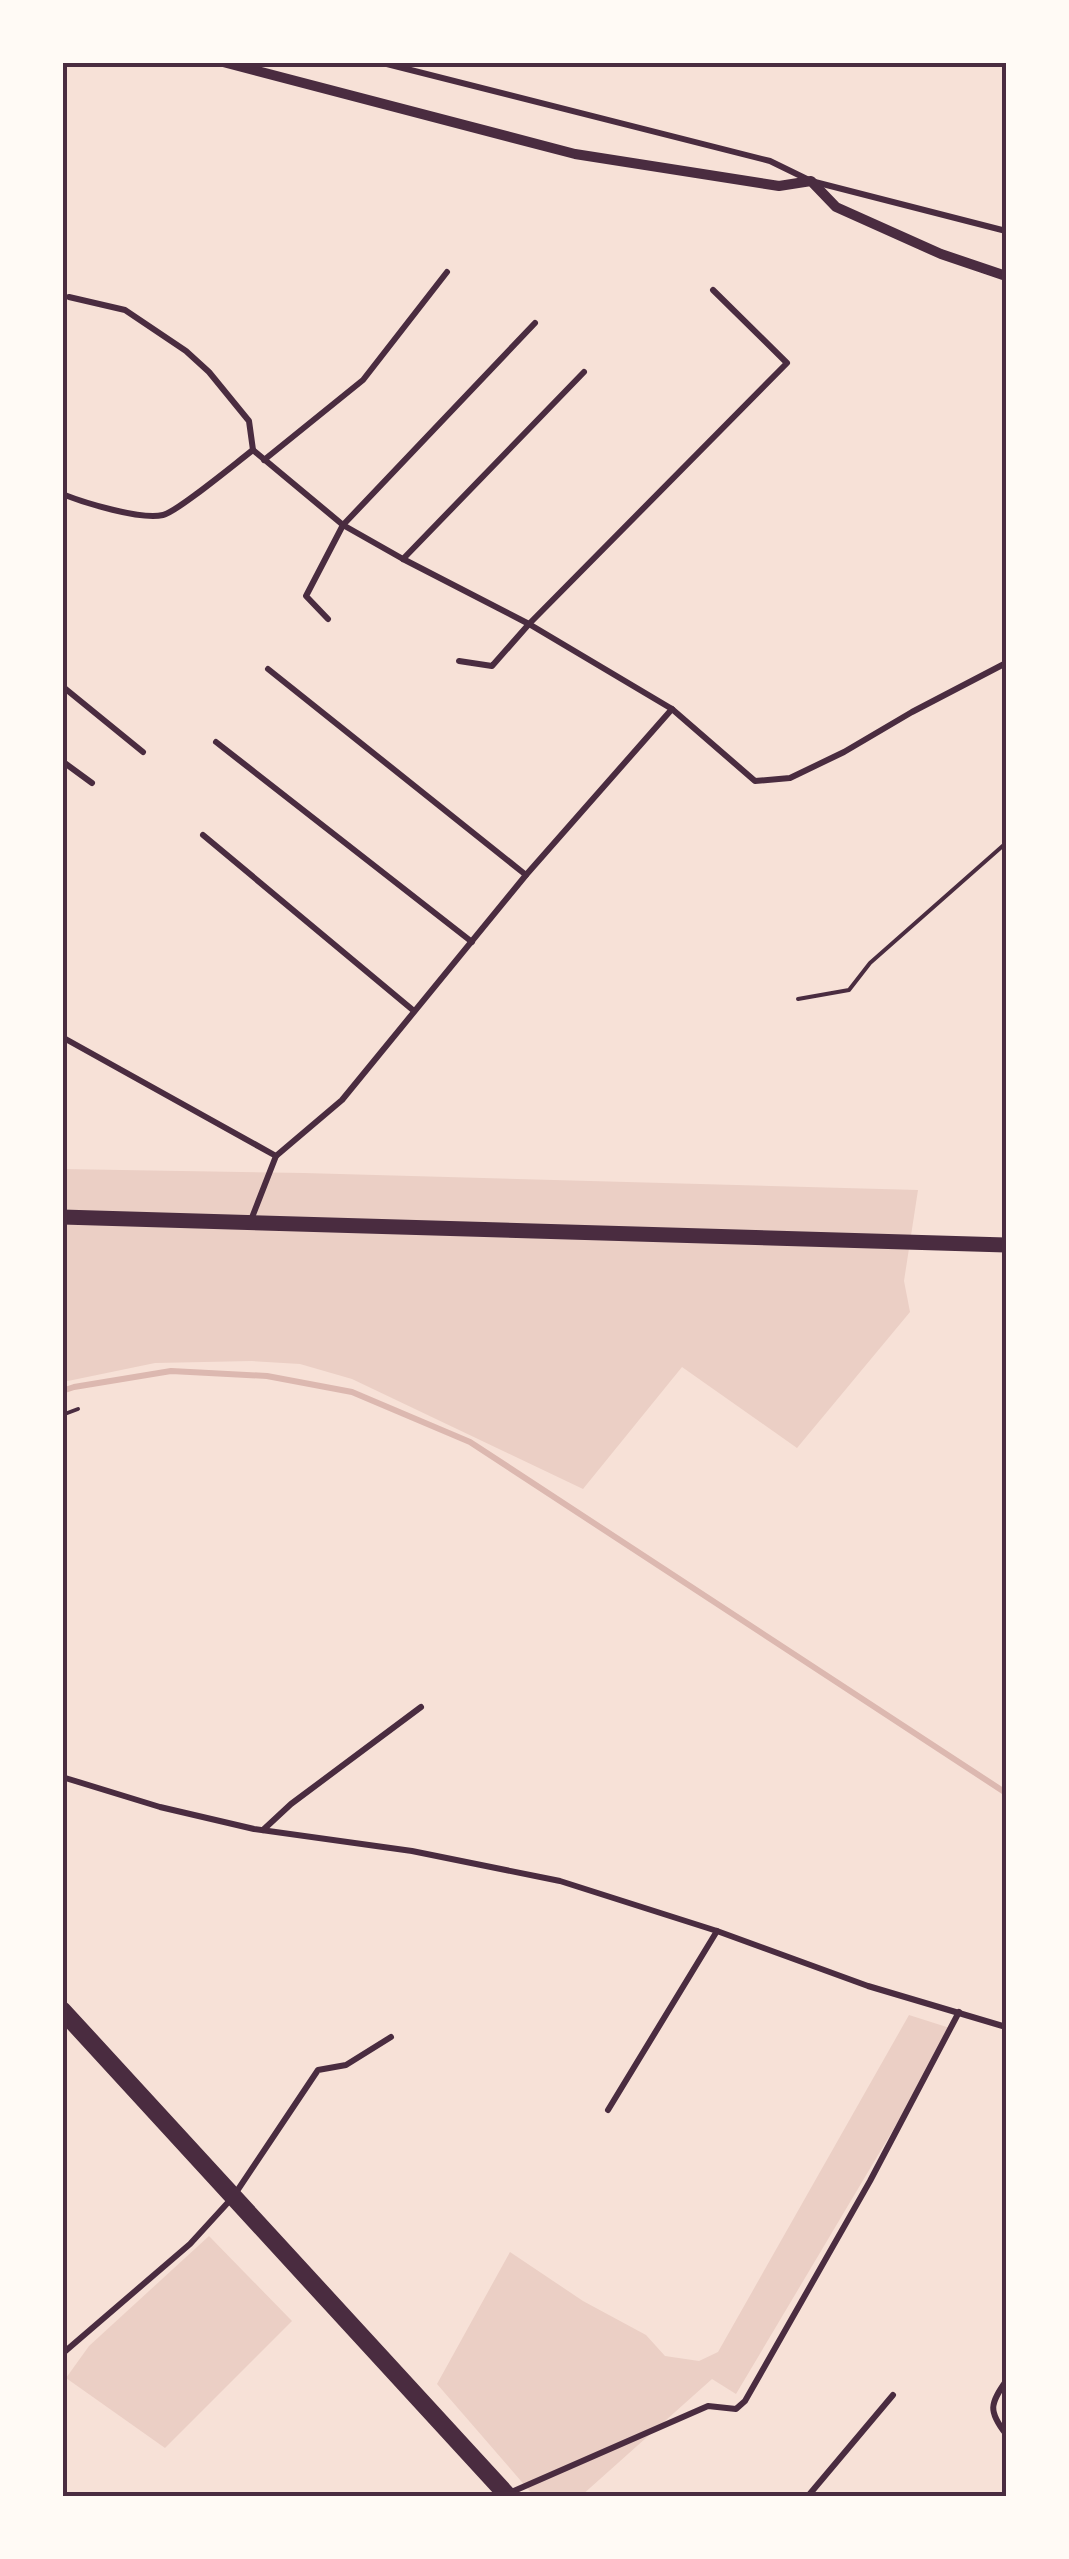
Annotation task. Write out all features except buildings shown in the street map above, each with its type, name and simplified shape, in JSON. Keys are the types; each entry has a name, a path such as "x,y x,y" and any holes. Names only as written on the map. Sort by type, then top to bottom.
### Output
{"main road":[{"path":"62,2010 507,2495"}],"street":[{"path":"224,62 575,154 779,186 812,181 836,207 941,254 1006,276"},
{"path":"62,1217 1006,1245"}],"lane":[{"path":"379,62 770,160 812,181 1006,230"},
{"path":"264,460 363,380 447,272"},
{"path":"460,660 492,666 787,362 713,290"},
{"path":"69,297 125,310 186,351 209,372 249,421 253,450 343,525 529,624 672,708 756,781 790,778 1006,663"},
{"path":"328,619 306,596 343,525 535,323"},
{"path":"403,559 584,372"},
{"path":"62,494 140,515 165,515 253,450"},
{"path":"268,669 526,875"},
{"path":"62,686 143,752"},
{"path":"251,1221 276,1156 342,1100 526,875 672,708"},
{"path":"216,742 472,942"},
{"path":"62,761 92,783"},
{"path":"203,835 414,1011"},
{"path":"62,1037 276,1156"},
{"path":"263,1830 291,1804 421,1707"},
{"path":"62,1777 160,1806 263,1830 412,1851 560,1881 717,1931 868,1986 1006,2027"},
{"path":"608,2110 717,1931"},
{"path":"507,2495 708,2406 729,2410 745,2401 960,2012"},
{"path":"62,2354 190,2244 233,2196 318,2070 346,2065 391,2037"},
{"path":"1006,2380 992,2401 994,2417 1006,2434"},
{"path":"808,2496 894,2395"}],"path":[{"path":"798,999 850,990 870,963 1006,843"},
{"path":"62,1415 78,1409"}],"shaded area":[{"path":"62,1169 918,1190 904,1281 910,1312 797,1448 682,1367 583,1489 352,1379 300,1364 155,1363 63,1382"},
{"path":"909,2015 953,2029 736,2394 712,2379 581,2496 534,2496 437,2384 510,2252 583,2301 646,2335 665,2356 699,2361 718,2352"},
{"path":"209,2236 292,2321 165,2448 66,2378 89,2346"}],"waterway":[{"path":"62,1391 171,1371 267,1376 352,1392 470,1442 1006,1793"}]}
